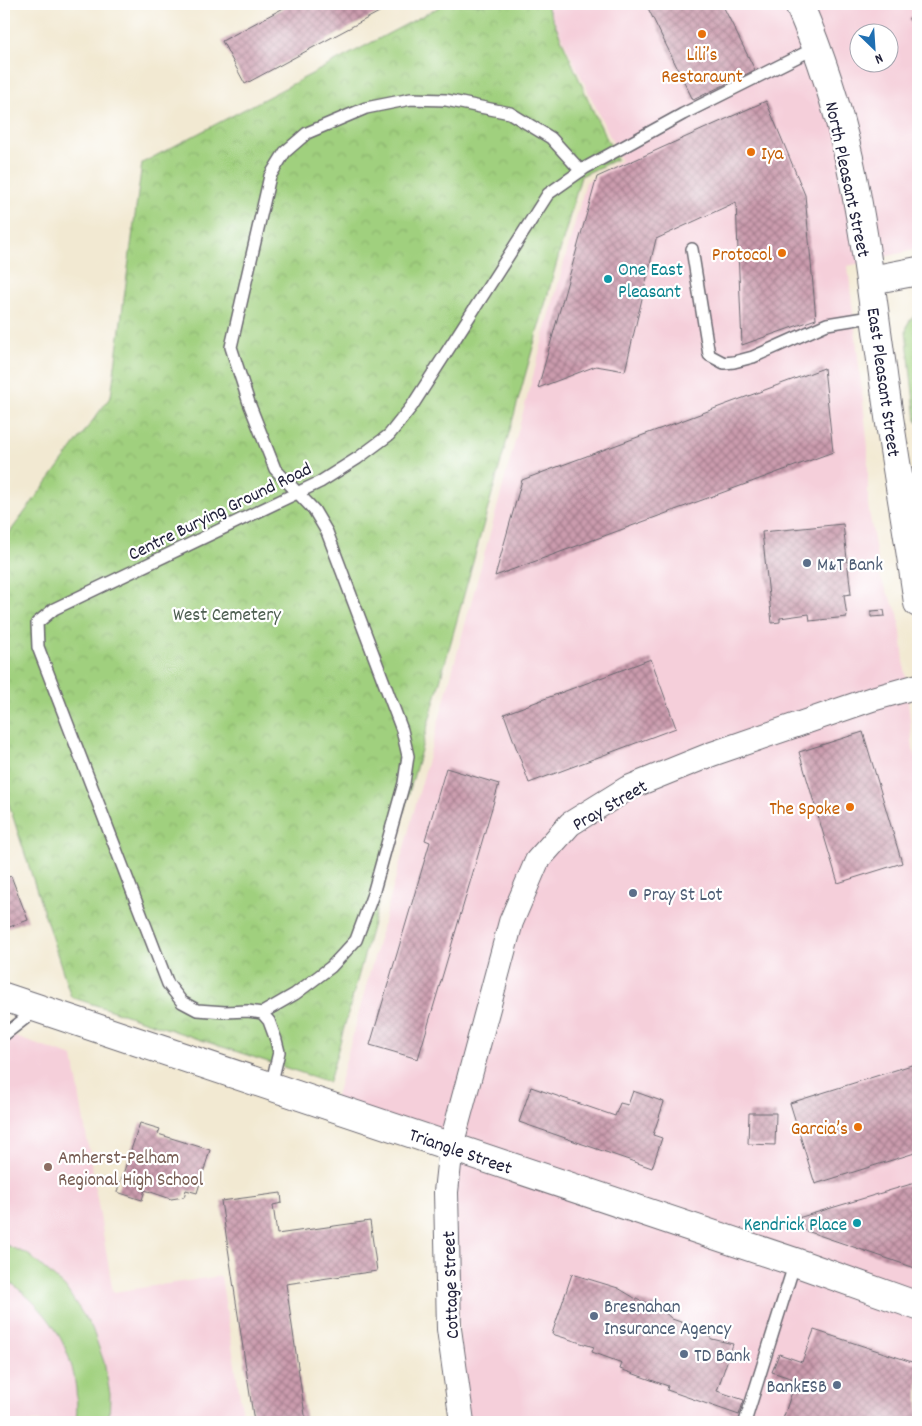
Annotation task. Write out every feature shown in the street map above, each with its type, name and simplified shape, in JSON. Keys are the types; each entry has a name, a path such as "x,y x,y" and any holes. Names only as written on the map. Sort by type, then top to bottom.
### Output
{"main road":[{"name":"North Pleasant Street","path":"799,4 817,48 848,156 871,280 918,271"},
{"name":"East Pleasant Street","path":"871,280 894,457 918,603"},
{"name":"Triangle Street","path":"4,997 796,1262 918,1306"}],"street":[{"name":"Pray Street","path":"451,1146 511,922 537,861 570,824 628,788 712,754 872,699 918,686"},
{"name":"Cottage Street","path":"451,1146 446,1192 449,1329 462,1422"}],"lane":[{"name":"Centre Burying Ground Road","path":"262,1013 197,1010 182,1002 168,984 38,646 37,623 54,610 320,482 358,458 389,435 412,406 548,194 581,171 683,114 817,48"},
{"path":"271,1086 279,1052 269,1020 262,1013 295,994 331,968 356,940 378,876 404,783 408,756 399,721 327,532 314,510 275,469 250,403 232,347 270,176 285,152 307,133 366,108 411,99 446,100 510,113 551,138 581,171"},
{"path":"692,249 709,355 724,363 753,357 827,324 876,316"},
{"path":"4,1035 38,1008"},
{"path":"745,1422 796,1262"}],"shaded area":[{"path":"546,4 918,4 918,249 848,266 868,447 868,505 881,580 898,613 913,748 918,766 918,1422 462,1422 451,1147 333,1107 586,182 621,160"},
{"name":"Amherst-Pelham Regional High School","path":"4,1033 73,1057 113,1292 221,1276 244,1422 4,1422"}],"green space":[{"name":"West Cemetery","path":"445,4 546,4 595,115 617,159 581,176 329,1082 71,997 4,789 4,540 111,396 142,163"},
{"path":"918,311 918,423 916,420 906,331 908,323"},
{"path":"4,1244 29,1255 65,1287 92,1328 104,1362 110,1394 109,1422 76,1422 77,1399 69,1358 51,1323 38,1307 4,1278"}],"building":[{"path":"291,4 394,4 245,84 222,41"},
{"path":"646,4 722,4 755,70 693,100"},
{"path":"918,14 918,38 909,18"},
{"name":"One East Pleasant","path":"766,101 805,195 816,319 742,345 736,202 656,239 625,371 596,366 538,388 597,177"},
{"path":"824,368 833,452 495,576 522,480"},
{"name":"M&T Bank","path":"843,524 851,594 844,595 847,617 810,621 809,614 780,618 780,622 772,623 762,532"},
{"path":"884,610 885,616 871,617 871,611"},
{"path":"651,659 676,728 529,783 504,714"},
{"name":"The Spoke","path":"863,732 902,863 838,883 799,752"},
{"path":"446,768 499,784 418,1059 370,1045 430,842 425,840"},
{"path":"11,876 28,920 4,929 4,879"},
{"name":"Garcia’s","path":"918,1063 918,1152 815,1184 790,1103"},
{"path":"531,1087 615,1116 620,1103 628,1105 633,1091 664,1102 653,1135 662,1138 652,1168 519,1122"},
{"path":"749,1113 776,1113 775,1145 748,1144"},
{"path":"140,1123 160,1129 158,1134 210,1150 197,1193 186,1190 184,1197 171,1199 145,1190 142,1200 117,1192"},
{"name":"Kendrick Place","path":"918,1182 918,1269 795,1227 798,1218"},
{"path":"281,1193 282,1203 273,1205 277,1234 370,1221 377,1271 286,1284 306,1422 254,1422 221,1201"},
{"path":"572,1274 618,1288 638,1300 659,1307 672,1319 698,1328 712,1339 733,1344 717,1391 744,1400 739,1415 667,1390 668,1386 620,1369 622,1363 592,1352 594,1347 552,1334"},
{"path":"814,1330 918,1364 918,1422 782,1422 796,1380 772,1372 779,1354 802,1362"}],"place":[{"name":"Lili’s Restaraunt","path":"702,34"},
{"name":"Iya","path":"751,152"},
{"name":"Protocol","path":"782,253"},
{"name":"One East Pleasant","path":"608,279"},
{"name":"M&T Bank","path":"807,563"},
{"name":"The Spoke","path":"850,807"},
{"name":"Pray St Lot","path":"633,893"},
{"name":"Garcia’s","path":"858,1127"},
{"name":"Amherst-Pelham Regional High School","path":"48,1167"},
{"name":"Kendrick Place","path":"857,1223"},
{"name":"Bresnahan Insurance Agency","path":"594,1316"},
{"name":"TD Bank","path":"684,1354"},
{"name":"BankESB","path":"837,1385"}]}
